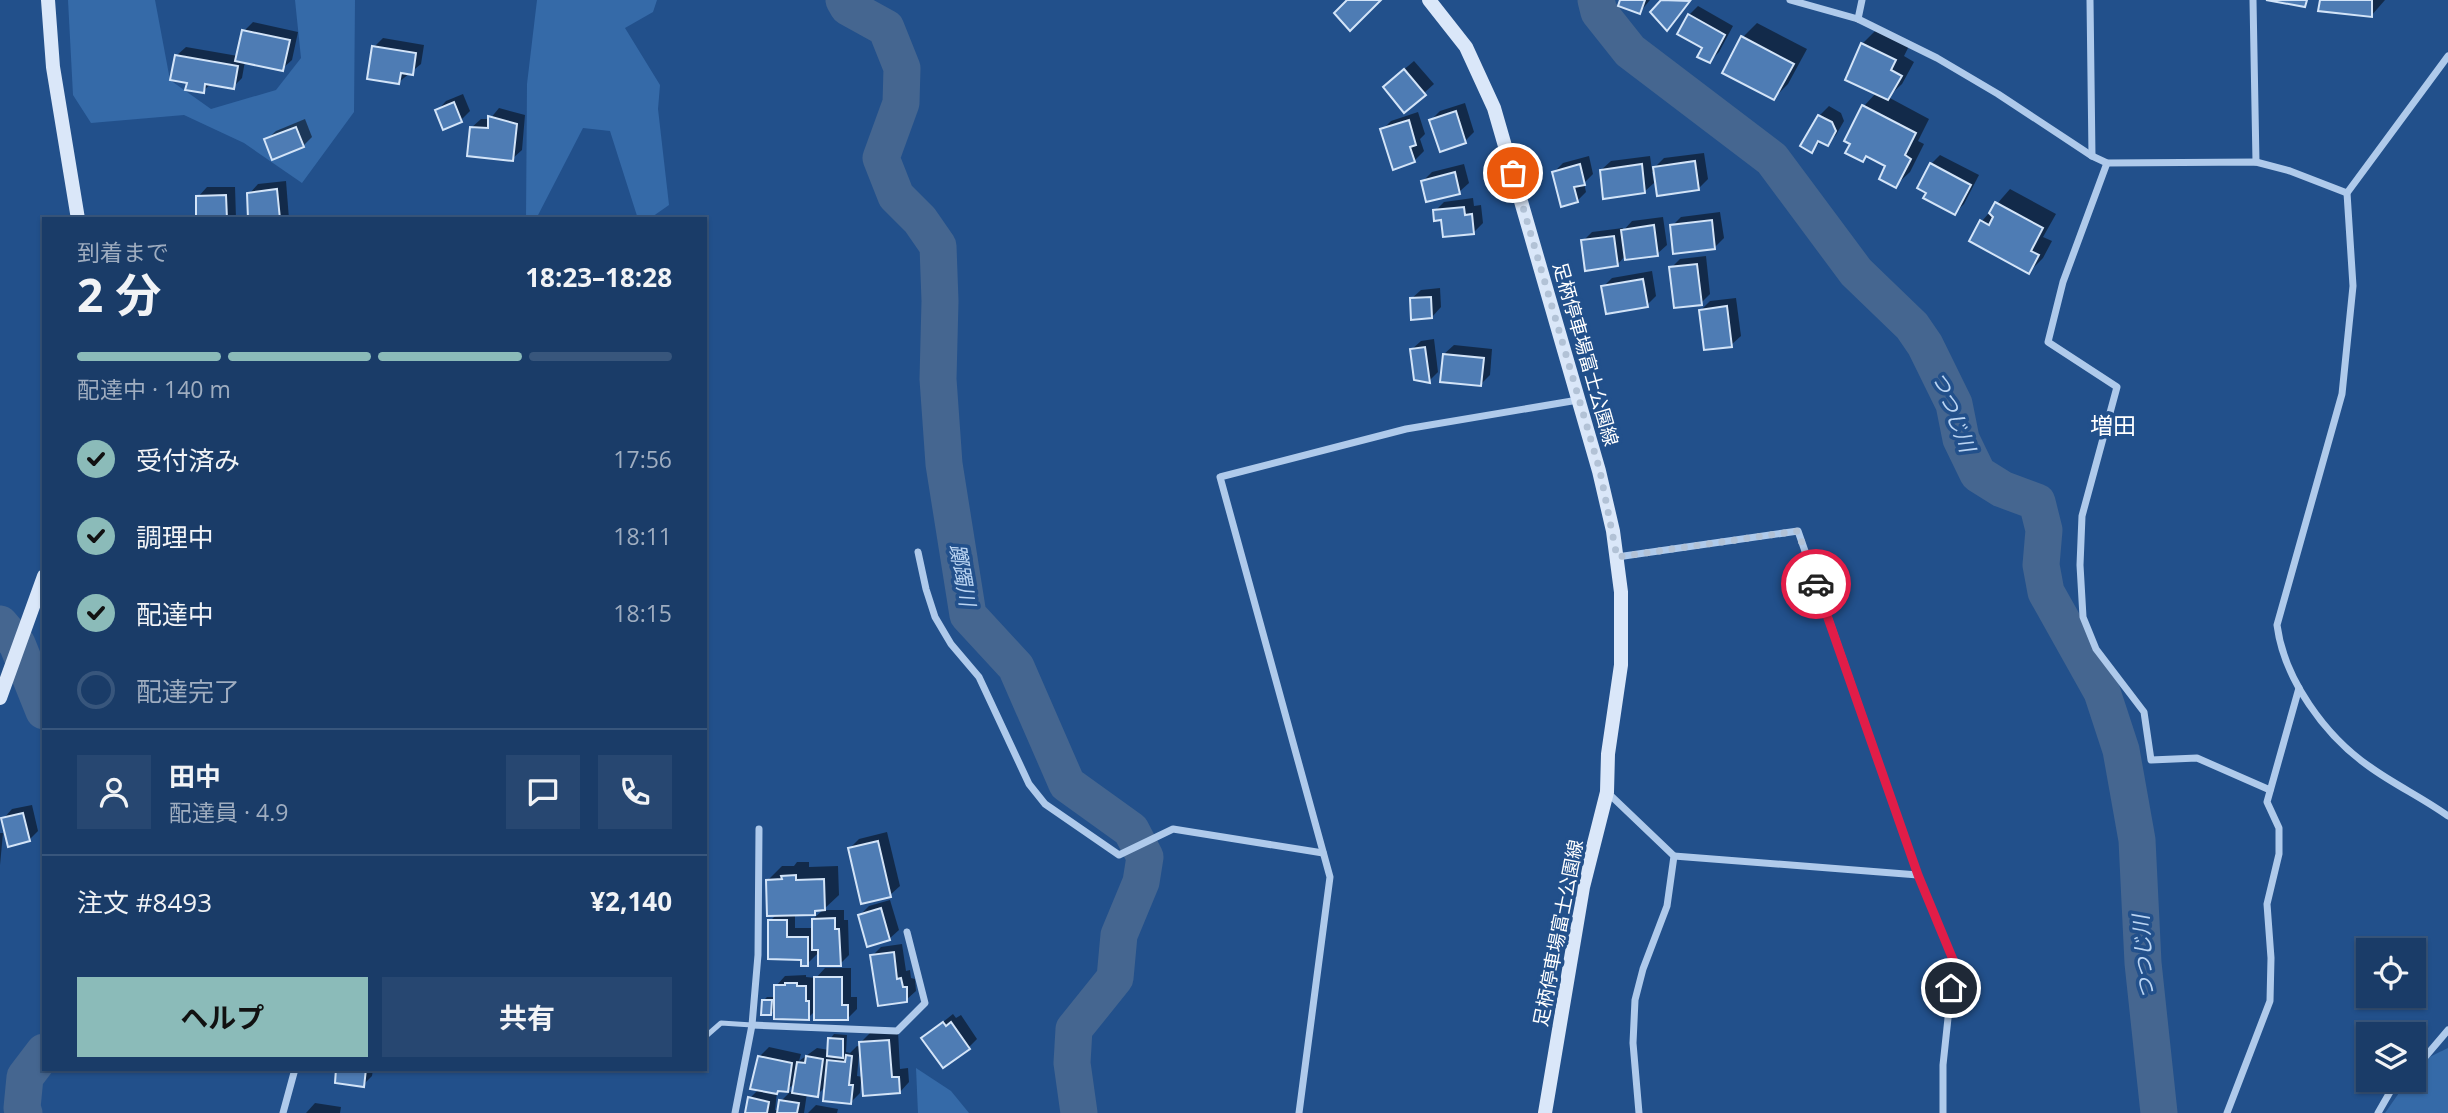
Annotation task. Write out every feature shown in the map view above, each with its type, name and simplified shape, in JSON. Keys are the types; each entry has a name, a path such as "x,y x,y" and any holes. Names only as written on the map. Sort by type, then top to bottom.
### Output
{"main road":[{"path":"48,0 53,67 78,217"},
{"name":"足柄停車場富士公園線","path":"1429,0 1443,6 1466,47 1494,108 1600,471 1621,592 1621,665 1608,754 1607,792 1583,887 1545,1113"},
{"path":"0,698 42,582"}],"street":[{"path":"1790,0 1858,19 1937,58 2106,163 2256,162 2290,170 2347,193"},
{"path":"1858,19 1862,0"},
{"path":"2090,0 2092,156"},
{"path":"2253,0 2256,162"},
{"path":"2448,56 2347,193 2353,286 2342,394 2277,625 2280,643 2299,688 2330,731 2366,765 2448,816"},
{"path":"2106,163 2063,282 2048,342 2118,387 2082,516 2080,565 2083,617 2096,649 2144,712 2151,760 2197,758 2270,790"},
{"path":"1299,1113 1329,877 1220,477 1406,429 1579,400"},
{"path":"1617,557 1798,531 1918,875 1954,962 1943,1065 1943,1113"},
{"path":"918,552 935,617 951,645 979,677 1029,784 1045,804 1119,855 1173,830 1323,853"},
{"path":"2227,1113 2270,1000 2271,958 2267,904 2280,854 2279,828 2267,802 2299,688"},
{"path":"1607,792 1674,856 1918,875"},
{"path":"735,1113 752,1025 758,955 759,829"},
{"path":"1639,1113 1633,1043 1635,1000 1643,969 1667,906 1674,856"},
{"path":"752,1025 897,1031 925,1003 907,932"},
{"path":"2426,1056 2448,1030"},
{"path":"284,1113 294,1071"},
{"path":"2378,1113 2390,1092"}],"lane":[{"path":"707,1035 721,1023 752,1025"}],"shaded area":[{"path":"68,0 155,0 170,80 211,109 276,90 301,58 295,0 355,0 354,112 302,183 244,143 184,115 91,123 73,95"},
{"path":"537,0 657,0 653,12 625,28 660,85 658,109 669,205 652,217 637,217 610,131 583,128 537,217 526,217 527,84"},
{"path":"2448,1048 2448,1113 2385,1113 2400,1092 2426,1092 2426,1060"},
{"path":"916,1068 951,1091 969,1113 918,1113"}],"building":[{"path":"1347,0 1381,0 1350,31 1334,13"},
{"path":"1620,0 1645,0 1640,14 1618,6"},
{"path":"1661,0 1690,1 1667,31 1650,12"},
{"path":"2266,0 2307,0 2305,7"},
{"path":"2320,0 2372,0 2372,17 2318,11"},
{"path":"1688,14 1725,35 1710,63 1697,57 1702,48 1677,34"},
{"path":"242,30 290,40 283,71 235,61"},
{"path":"1741,36 1794,64 1774,100 1722,73"},
{"path":"1861,43 1896,60 1891,70 1902,76 1888,100 1845,80"},
{"path":"372,46 416,53 413,75 401,73 399,84 367,79"},
{"path":"175,55 238,66 234,89 205,84 204,93 185,90 187,83 170,80"},
{"path":"1404,69 1426,95 1404,113 1383,87"},
{"path":"454,102 462,122 443,130 435,110"},
{"path":"1862,105 1916,133 1905,155 1911,159 1896,188 1879,179 1885,166 1866,156 1863,162 1845,153 1850,144 1844,141"},
{"path":"1456,111 1466,143 1440,152 1429,120"},
{"path":"1818,115 1832,122 1836,131 1828,146 1818,141 1812,153 1800,146"},
{"path":"488,116 517,124 513,161 467,156 470,127 488,128"},
{"path":"1409,120 1416,145 1410,147 1415,162 1393,170 1380,129"},
{"path":"296,127 304,147 272,160 264,139"},
{"path":"1695,161 1699,190 1657,196 1653,167"},
{"path":"1930,163 1971,185 1955,215 1923,198 1926,193 1917,188"},
{"path":"1580,164 1585,185 1574,187 1578,202 1561,207 1552,172"},
{"path":"1642,164 1645,193 1603,199 1600,170"},
{"path":"1455,172 1460,194 1426,202 1421,181"},
{"path":"277,189 280,217 248,217 247,193"},
{"path":"226,195 227,217 196,217 196,196"},
{"path":"1995,202 2043,228 2031,251 2039,255 2029,274 1969,241 1980,220 1989,225 1993,217 1989,213"},
{"path":"1464,207 1465,215 1472,214 1474,234 1443,237 1441,220 1434,221 1433,210"},
{"path":"1712,220 1715,249 1673,254 1670,225"},
{"path":"1654,225 1658,256 1625,260 1621,230"},
{"path":"1614,236 1618,266 1585,271 1581,240"},
{"path":"1697,264 1702,305 1674,308 1669,267"},
{"path":"1643,279 1648,307 1606,314 1601,286"},
{"path":"1431,297 1432,318 1411,320 1410,298"},
{"path":"1727,306 1732,347 1704,350 1699,310"},
{"path":"1425,347 1430,383 1414,380 1410,349"},
{"path":"1443,354 1484,358 1481,386 1440,382"},
{"path":"23,813 30,841 8,847 1,818"},
{"path":"878,841 891,897 861,904 848,848"},
{"path":"796,875 796,880 824,879 825,910 815,911 815,915 767,916 766,880"},
{"path":"881,908 890,940 867,947 858,915"},
{"path":"835,918 835,929 839,929 841,966 818,966 818,950 812,950 812,919"},
{"path":"768,920 787,920 787,937 808,937 808,966 801,966 801,960 768,959"},
{"path":"894,952 897,979 901,978 903,987 907,987 907,1002 878,1006 870,955"},
{"path":"814,977 842,977 842,1005 848,1005 848,1020 814,1020"},
{"path":"785,983 806,986 809,1020 774,1019 774,985"},
{"path":"762,1000 772,1000 771,1015 761,1015"},
{"path":"943,1022 946,1026 951,1022 970,1049 943,1068 921,1038"},
{"path":"828,1038 843,1039 843,1058 827,1056"},
{"path":"889,1040 892,1077 899,1077 900,1093 863,1096 859,1042"},
{"path":"846,1055 852,1056 849,1085 853,1085 851,1104 823,1101 827,1060 845,1062"},
{"path":"758,1056 792,1063 788,1092 778,1091 777,1094 750,1089"},
{"path":"806,1056 823,1059 818,1097 792,1093 797,1062 805,1063"},
{"path":"336,1071 366,1071 364,1087 335,1083"},
{"path":"748,1097 769,1102 767,1113 745,1113"},
{"path":"779,1100 799,1103 797,1113 777,1113"}],"waterway":[{"name":"躑躅川","path":"844,0 848,7 886,28 902,68 901,103 881,158 896,196 920,220 938,246 938,379 944,464 968,615 1016,667 1067,784 1131,830 1145,857 1141,882 1119,935 1115,978 1074,1029 1072,1063 1079,1113"},
{"name":"つつじ川","path":"1596,0 1599,12 1630,51 1772,159 1856,272 1912,326 1925,345 1954,404 1961,439 1978,474 2002,489 2037,502 2044,530 2041,565 2046,592 2102,692 2121,750 2137,840 2143,963 2159,1113"},
{"path":"0,624 17,644 42,706"},
{"path":"24,1113 22,1108 25,1077 42,1055"}],"way so far":[{"path":"1513,173 1600,471 1617,557 1798,531 1816,584"}],"district":[{"name":"増田","path":"2113,426"}],"route":[{"path":"1816,584 1918,875 1954,962 1951,988"}]}
